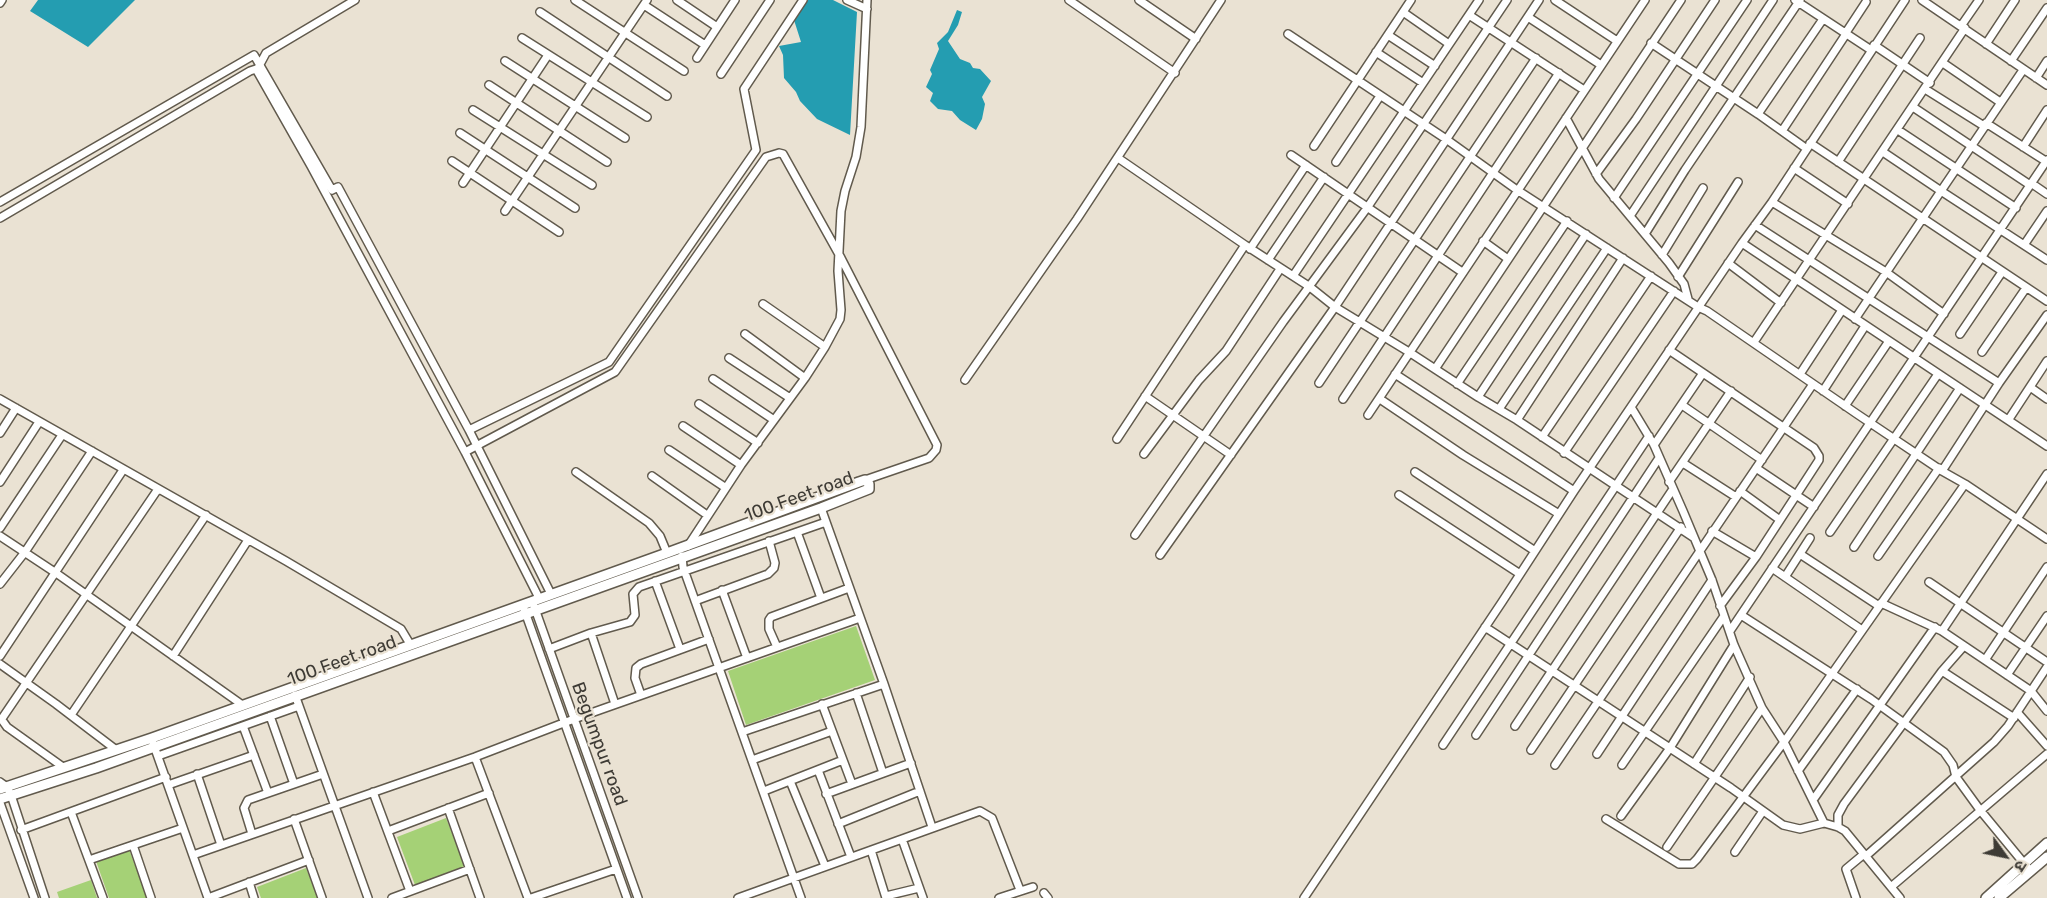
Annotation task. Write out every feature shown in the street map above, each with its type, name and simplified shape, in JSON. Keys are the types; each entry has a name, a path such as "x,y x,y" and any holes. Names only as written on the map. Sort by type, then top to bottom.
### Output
{"street":[{"path":"0,218 258,68 266,53 355,0"},
{"path":"574,0 684,71"},
{"path":"677,0 717,27"},
{"path":"721,74 770,0"},
{"path":"469,430 609,362 756,150 744,89 802,0"},
{"path":"848,0 867,9"},
{"path":"801,898 684,571 681,557 741,465 805,378 840,319 838,254 841,211 844,191 856,157 861,127 867,0"},
{"path":"1069,0 1175,73"},
{"path":"1140,0 1196,39"},
{"path":"965,380 1118,158 1221,0"},
{"path":"1314,146 1411,0"},
{"path":"1293,276 1479,0"},
{"path":"1135,535 1283,322 1367,208 1507,0"},
{"path":"1160,555 1335,307 1539,0"},
{"path":"1555,0 1617,41"},
{"path":"1368,415 1645,0"},
{"path":"1435,369 1681,0"},
{"path":"1596,174 1715,0"},
{"path":"1614,198 1747,0"},
{"path":"1629,216 1773,0"},
{"path":"1304,898 1558,514 1772,202 1905,0"},
{"path":"1922,0 2047,85"},
{"path":"1934,8 1939,0"},
{"path":"1754,342 1943,63 1979,0"},
{"path":"1986,44 2015,0"},
{"path":"1644,234 1798,1 1846,34 1903,65 1927,86 2047,161 1730,631"},
{"path":"505,211 646,2 705,45"},
{"path":"697,58 731,2"},
{"path":"1782,130 1866,2"},
{"path":"2011,61 2047,8"},
{"path":"540,12 667,96"},
{"path":"1403,12 1449,44"},
{"path":"1469,15 1584,90"},
{"path":"1528,17 1601,65"},
{"path":"1758,114 1822,19"},
{"path":"1288,34 1446,139 1517,190 1707,311 1870,423 2047,539"},
{"path":"1388,35 1435,66"},
{"path":"522,38 647,117"},
{"path":"1838,162 1920,38"},
{"path":"1651,43 1782,130 1838,162 2047,301"},
{"path":"1376,52 1423,83"},
{"path":"0,202 254,55 258,68 332,190 338,187 469,430 551,594"},
{"path":"463,183 548,55"},
{"path":"1319,383 1536,58"},
{"path":"505,61 625,138"},
{"path":"2036,78 2047,61"},
{"path":"1943,63 2000,102"},
{"name":"Begumpur road","path":"258,68 465,452 536,600 536,611 549,649 638,898"},
{"path":"1855,319 2023,70"},
{"path":"1343,399 1559,73"},
{"path":"489,85 607,162"},
{"path":"1336,162 1380,96"},
{"path":"1913,107 2047,194"},
{"path":"473,110 592,185"},
{"path":"2023,147 2047,110"},
{"path":"1566,118 1596,174 1684,284 1688,299"},
{"path":"1898,130 2016,208"},
{"path":"460,134 575,208"},
{"path":"1883,152 2047,260"},
{"path":"465,452 615,372 766,157 772,154 783,154 838,254 937,445 929,458 865,480"},
{"path":"1291,155 1462,272"},
{"path":"1118,158 1247,247 1310,287 1335,307 1517,420 1693,537"},
{"path":"452,161 559,232"},
{"path":"1117,439 1247,247 1306,165"},
{"path":"1794,168 1848,204"},
{"path":"1268,260 1324,177"},
{"path":"1678,276 1738,182"},
{"path":"1662,255 1703,188"},
{"path":"1772,202 1886,272 1944,314"},
{"path":"2024,245 2047,211"},
{"path":"1457,384 1567,221"},
{"path":"1755,225 1998,383"},
{"path":"1478,397 1586,234"},
{"path":"1483,241 1508,259"},
{"path":"1742,243 2047,446"},
{"path":"1499,409 1607,248"},
{"path":"1517,420 1623,258"},
{"path":"1728,263 1781,303"},
{"path":"1144,454 1199,380 1226,351 1280,268"},
{"path":"1960,334 2002,272"},
{"path":"1542,437 1651,276"},
{"path":"1982,352 2026,288"},
{"path":"1564,453 1674,291"},
{"path":"763,304 825,347"},
{"path":"1800,374 1842,310"},
{"path":"1878,556 2047,315"},
{"path":"1823,391 1865,326"},
{"path":"745,334 805,378"},
{"path":"1845,406 1889,341"},
{"path":"1669,350 1814,448 1819,456 1819,460 1756,557 1720,606"},
{"path":"729,358 790,398"},
{"path":"2008,419 2047,361"},
{"path":"1654,445 1703,373"},
{"path":"1395,374 1574,491"},
{"path":"1830,532 1938,374"},
{"path":"713,379 774,420"},
{"path":"1555,765 1813,384"},
{"path":"2030,387 2047,399"},
{"path":"1854,547 1960,388"},
{"path":"1515,726 1657,511 1683,463 1731,392"},
{"path":"1145,396 1231,455"},
{"path":"0,399 401,629 410,644"},
{"path":"1380,399 1463,455 1558,514"},
{"path":"699,404 758,443"},
{"path":"1682,405 1761,460"},
{"path":"1631,407 1654,445 1712,580 1734,645 1762,708 1784,742 1824,823"},
{"path":"0,433 16,408"},
{"path":"0,482 39,422"},
{"path":"683,426 741,465"},
{"path":"0,528 62,435"},
{"path":"1443,745 1648,436"},
{"path":"669,450 726,488"},
{"path":"0,584 25,552 92,451"},
{"path":"1476,735 1659,458"},
{"path":"1683,463 1780,520"},
{"path":"1756,468 1814,507"},
{"path":"0,656 123,470"},
{"path":"576,472 650,523 660,536 667,554"},
{"path":"1415,472 1535,551"},
{"path":"1813,800 1881,705 1960,603 2047,474"},
{"path":"652,476 707,515"},
{"name":"100 Feet road","path":"0,801 5,788 115,749 153,742 241,704 410,644 524,609 536,611 821,508 869,489 869,484 865,480 667,554 551,594 536,600 524,609 295,695 153,742 5,788"},
{"path":"1606,819 1670,860 1686,866 1697,859 1784,742 1965,484"},
{"path":"63,767 3,723 3,717 158,489"},
{"path":"1399,495 1520,574"},
{"path":"821,508 884,684 932,828"},
{"path":"71,715 206,516"},
{"path":"549,649 634,619 636,610 633,594 635,590 826,522"},
{"path":"1531,750 1681,527"},
{"path":"1712,531 1756,557"},
{"path":"797,532 821,598"},
{"path":"0,536 241,704"},
{"path":"1785,577 1809,538"},
{"path":"173,656 248,540"},
{"path":"695,601 768,574 774,568 775,563 769,541"},
{"path":"1800,554 1880,604 1939,629 2031,692 2047,711"},
{"path":"1985,660 2047,567"},
{"path":"1772,568 1862,630"},
{"path":"1597,754 1712,580"},
{"path":"655,581 680,649"},
{"path":"1856,898 1846,869 1956,777 1994,742 2016,715 2047,665 1929,582"},
{"path":"777,647 769,629 771,617 849,588"},
{"path":"722,590 747,658"},
{"name":"Begumpur road","path":"524,609 627,898"},
{"path":"1741,615 1881,705 1944,752 1953,765 1956,777 2027,868"},
{"path":"1622,765 1724,616"},
{"path":"2007,675 2047,616"},
{"path":"193,855 475,757 565,722 860,618"},
{"path":"1485,627 1743,796 1783,825 1800,829 1824,823 1845,831 1900,898"},
{"path":"591,633 615,704"},
{"path":"641,695 635,678 636,668 641,664 709,639"},
{"path":"1621,816 1670,748 1734,645"},
{"path":"1838,827 1837,819 1840,811 1903,722 1964,646"},
{"path":"0,664 115,749"},
{"path":"1942,671 2016,715 2047,746"},
{"path":"1694,764 1750,677"},
{"path":"742,732 884,684"},
{"path":"1798,771 1857,689"},
{"path":"856,693 883,773"},
{"path":"295,695 368,898"},
{"path":"822,704 852,784"},
{"path":"158,756 299,706"},
{"path":"1667,847 1762,708"},
{"path":"270,716 294,784"},
{"path":"243,726 268,794"},
{"path":"752,760 832,731"},
{"path":"153,742 208,898 309,860"},
{"path":"1891,887 2047,754"},
{"path":"21,830 167,781 197,774 254,755"},
{"path":"475,757 529,898 616,869"},
{"path":"764,791 843,760"},
{"path":"826,794 911,763"},
{"path":"818,770 850,857"},
{"path":"197,774 221,845"},
{"path":"252,834 245,813 244,804 248,800 323,774"},
{"path":"790,781 825,866"},
{"path":"5,788 45,898"},
{"path":"838,824 920,791"},
{"path":"373,792 410,891"},
{"path":"388,831 489,793"},
{"path":"0,801 34,898"},
{"path":"448,808 480,898"},
{"path":"742,897 980,811 992,818 1020,890"},
{"path":"1735,852 1763,811"},
{"path":"71,812 103,898"},
{"path":"294,819 322,898"},
{"path":"89,860 183,828"},
{"path":"902,839 923,898"},
{"path":"1999,898 2047,843"},
{"path":"133,845 151,898"},
{"path":"871,850 886,897 919,888"},
{"path":"1986,898 2027,868 2047,857"},
{"path":"392,898 470,869"},
{"path":"249,882 255,898"},
{"path":"623,886 633,883"},
{"path":"999,898 1033,886"}],"green space":[{"path":"856,626 875,680 746,725 728,671"},
{"path":"446,818 465,866 415,885 397,837"},
{"path":"129,849 147,898 109,898 96,861"},
{"path":"306,868 318,898 261,898 257,887"},
{"path":"91,880 97,898 59,898 57,892"}],"water":[{"path":"38,0 135,0 88,47 30,11"},
{"path":"808,0 833,0 857,12 850,135 817,119 800,101 796,92 784,78 783,55 779,46 801,42 794,20"},
{"path":"957,10 962,12 958,25 948,41 960,59 970,63 973,68 980,69 991,81 982,97 985,104 982,119 976,130 960,120 952,111 938,109 930,101 933,93 926,87 939,49 937,43 948,32"}]}
